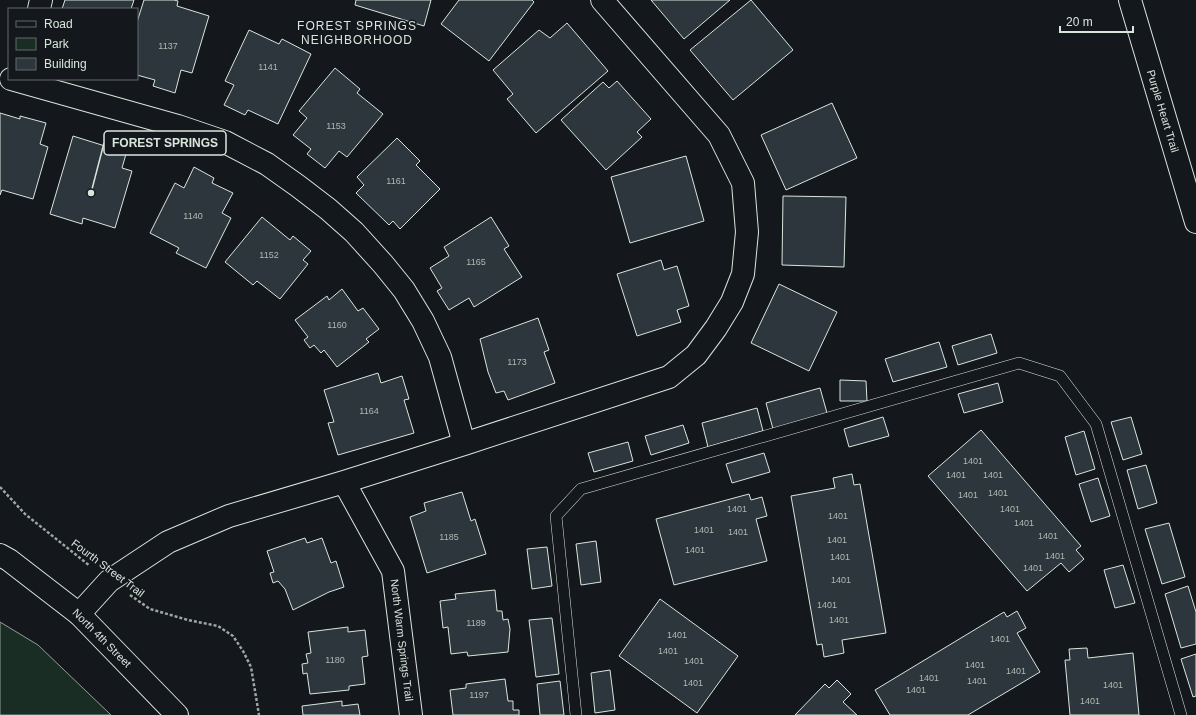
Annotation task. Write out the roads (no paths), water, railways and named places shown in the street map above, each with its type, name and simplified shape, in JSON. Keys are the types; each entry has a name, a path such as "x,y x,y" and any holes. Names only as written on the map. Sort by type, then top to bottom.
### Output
{"main road":[{"path":"79,614 109,581 168,542 229,516 464,444 669,376 696,355 716,328 732,302 743,274 746,232 743,183 720,135 602,0"},
{"name":"Purple Heart Trail","path":"1130,0 1196,222"},
{"path":"15,80 178,126 225,142 267,164 328,209 354,232 383,264 404,290 423,321 440,357 464,444"},
{"name":"North Warm Springs Trail","path":"344,482 393,571 411,715"},
{"name":"North 4th Street","path":"0,555 9,560 79,614 177,715"}],"lane":[{"path":"576,715 556,516 581,489 1019,363 1060,376 1096,424 1181,715"}],"place":[{"name":"FOREST SPRINGS","path":"91,193"}],"district":[{"name":"FOREST SPRINGS NEIGHBORHOOD","path":"357,33"}]}
